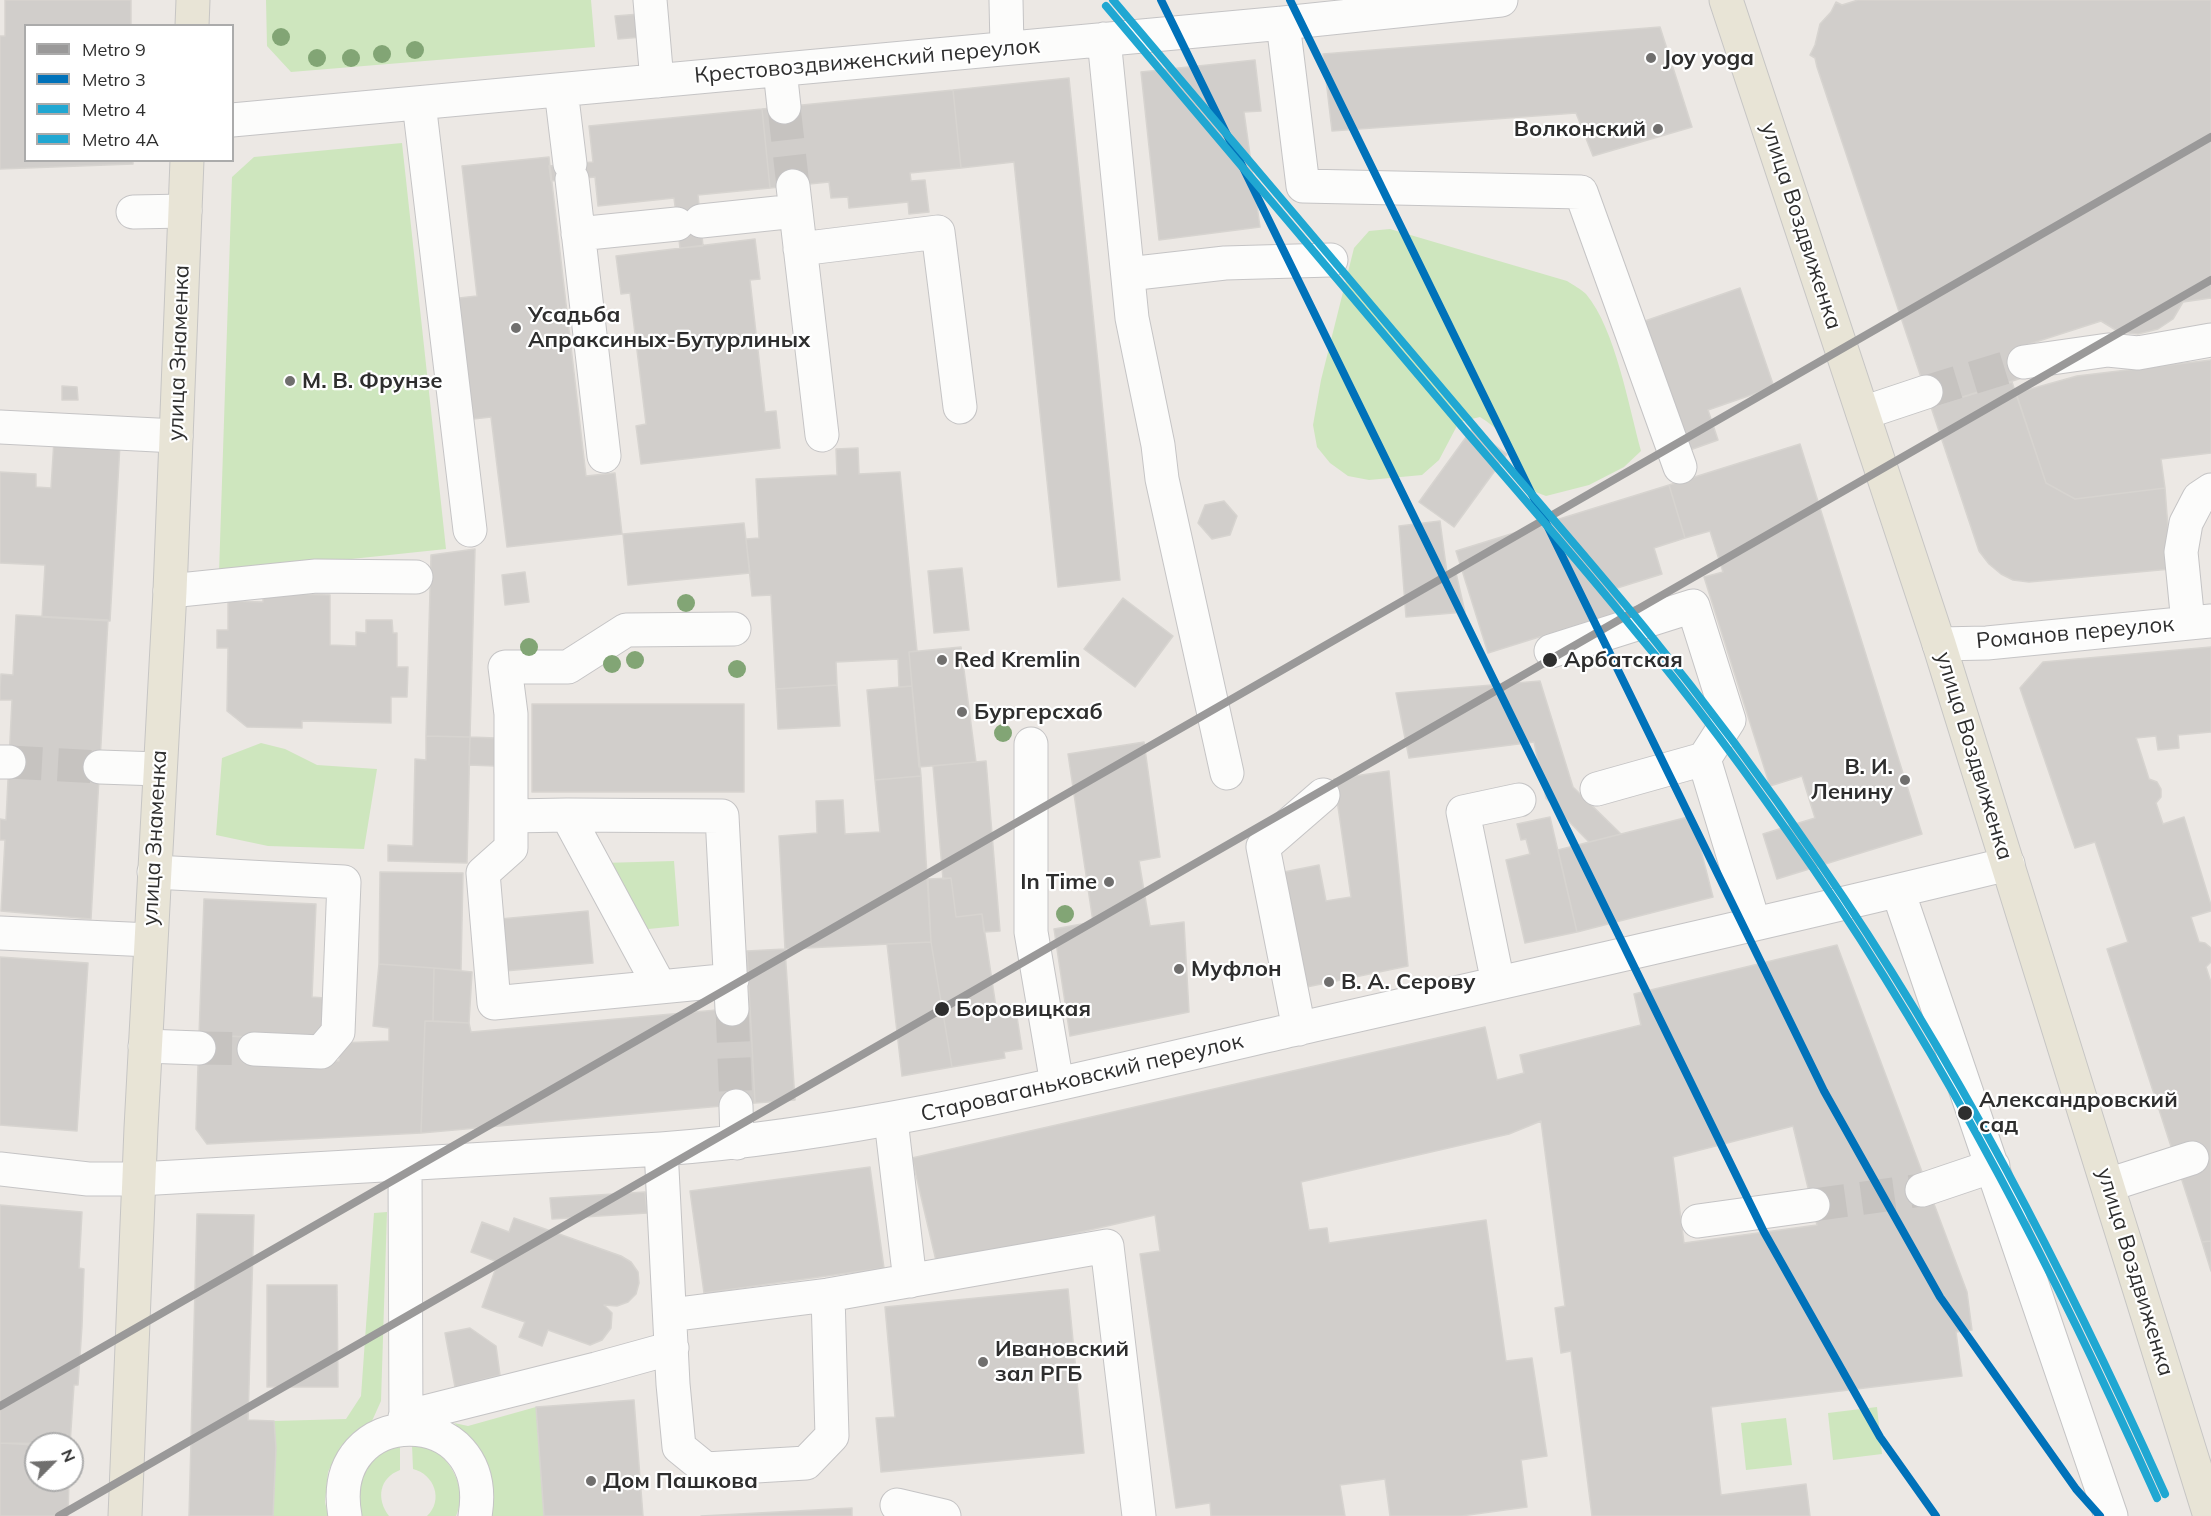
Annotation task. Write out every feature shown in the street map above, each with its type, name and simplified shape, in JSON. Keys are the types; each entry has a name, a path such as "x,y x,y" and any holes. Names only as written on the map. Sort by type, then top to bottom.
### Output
{"main road":[{"path":"192,24 193,0"},
{"name":"улица Воздвиженка","path":"1726,0 1939,644 2210,1516"},
{"name":"улица Знаменка","path":"124,1516 150,940 170,591 187,162"}],"street":[{"path":"650,0 657,81"},
{"path":"1006,0 1007,48"},
{"name":"Крестовоздвиженский переулок","path":"234,120 1283,23 1501,0"},
{"path":"1283,23 1303,186 1581,192 1680,467"},
{"path":"1104,39 1132,318 1158,446 1162,479 1227,772"},
{"path":"780,70 784,107"},
{"path":"561,90 604,456"},
{"path":"419,103 470,530"},
{"path":"578,234 689,222 794,198 822,435"},
{"path":"133,212 185,211"},
{"path":"800,249 938,232 960,407"},
{"path":"1128,274 1225,263 1331,260"},
{"path":"2024,362 2108,351 2138,353 2211,340"},
{"path":"1863,413 1926,392"},
{"path":"0,427 176,435"},
{"path":"2200,622 2181,552 2186,523 2199,498 2211,490"},
{"path":"170,591 316,576 416,577"},
{"path":"1551,651 1693,606 1729,720 1704,759 1597,789"},
{"name":"Романов переулок","path":"1939,644 1987,643 2200,622"},
{"path":"511,816 722,816 732,995 660,987 494,1003 483,873 511,848 511,816 511,714 505,667 568,667 626,630 734,629"},
{"path":"1031,744 1031,932 1057,1084"},
{"path":"1704,759 1754,924"},
{"path":"100,767 159,769"},
{"path":"1299,1029 1263,847 1323,795"},
{"path":"1498,983 1463,812 1519,800"},
{"path":"567,815 660,987"},
{"name":"Староваганьковский переулок","path":"0,1169 88,1179 139,1179 661,1149 737,1143 891,1120 1299,1029 2008,864"},
{"path":"154,873 344,882 338,1032 321,1052 254,1049"},
{"path":"1898,891 2111,1516"},
{"path":"0,933 150,940"},
{"path":"145,1046 199,1048"},
{"path":"736,1106 737,1143"},
{"path":"891,1120 910,1281"},
{"path":"661,1149 679,1447 706,1469 806,1462 832,1436 828,1295"},
{"path":"2108,1185 2192,1158"},
{"path":"405,1164 406,1422"},
{"path":"1922,1190 1993,1166"},
{"path":"1698,1221 1813,1205"},
{"path":"670,1315 828,1295 1107,1246 1139,1516"},
{"path":"345,1516 342,1498 344,1478 353,1458 367,1443 385,1432 406,1422 672,1348"},
{"path":"406,1422 447,1439 464,1454 474,1472 478,1494 475,1516"},
{"path":"897,1505 944,1516"}],"green space":[{"path":"266,0 591,0 595,47 291,72 267,46"},
{"path":"402,143 446,549 219,573 232,177 254,157"},
{"path":"1390,229 1567,281 1584,292 1596,309 1613,347 1641,451 1624,467 1589,485 1546,496 1525,488 1506,440 1500,432 1480,417 1459,422 1439,460 1422,475 1369,480 1348,476 1330,463 1317,447 1313,425 1321,380 1354,248 1369,231"},
{"path":"261,743 285,749 317,765 377,769 364,849 268,846 216,835 222,758"},
{"path":"674,861 679,926 638,930 602,863"},
{"path":"387,1212 381,1401 372,1421 341,1446 328,1472 325,1502 328,1516 273,1516 276,1448 274,1421 346,1419 361,1396 374,1213"},
{"path":"536,1407 544,1516 491,1516 493,1487 487,1464 475,1444 454,1423 468,1426"},
{"path":"1877,1407 1882,1454 1833,1460 1828,1413"},
{"path":"1786,1418 1792,1465 1746,1470 1741,1423"},
{"path":"400,1445 400,1470 388,1478 381,1496 389,1516 360,1516 361,1479 368,1463"},
{"path":"412,1445 431,1449 439,1454 452,1469 460,1497 456,1516 427,1516 435,1503 436,1495 426,1476 413,1469"}],"building":[{"path":"5,0 131,0 131,24 24,24 24,162 133,162 133,164 0,169 0,36 5,36"},
{"path":"1858,0 2211,0 2211,298 2183,302 2173,319 2158,329 2138,334 2119,332 2101,321 2020,347 2028,376 1931,407 1815,58 1810,55 1820,24 1831,12 1836,2 1842,5"},
{"path":"640,14 642,37 618,39 615,16"},
{"path":"1660,27 1692,127 1593,156 1576,113 1332,131 1323,54"},
{"path":"1255,60 1261,111 1244,112 1260,227 1159,240 1141,72"},
{"path":"1069,78 1120,580 1058,587 1014,162 961,168 953,90"},
{"path":"953,90 961,168 910,173 911,181 925,180 929,212 909,214 908,202 849,208 848,197 831,198 829,182 770,188 762,109"},
{"path":"762,109 770,188 698,195 703,246 680,248 674,198 598,206 595,177 551,181 549,166 593,162 589,126"},
{"name":"Усадьба Апраксиных-Бутурлиных","path":"549,157 586,476 615,473 622,534 507,547 491,417 473,419 459,298 477,296 462,166"},
{"path":"755,239 760,279 750,280 765,412 776,411 780,448 641,464 636,426 646,424 630,293 621,294 616,256"},
{"path":"1740,288 1774,387 1708,410 1718,440 1690,450 1645,321"},
{"path":"2211,360 2211,453 2161,459 2165,488 2075,499 2046,483 2016,393 2077,376"},
{"path":"2012,382 2046,483 2075,499 2165,488 2171,569 2029,582 2013,580 1989,564 1979,551 1931,407"},
{"path":"62,386 77,387 78,400 62,400"},
{"path":"1472,429 1507,454 1454,527 1419,502"},
{"path":"54,440 120,444 110,621 42,617 45,565 0,563 0,472 36,474 36,487 51,488"},
{"path":"1800,444 1922,834 1777,879 1763,834 1815,818 1802,776 1770,786 1704,577 1723,572 1710,531 1685,538 1669,485"},
{"path":"858,448 859,474 900,472 917,651 909,652 912,686 899,687 898,659 836,662 837,685 776,689 771,595 752,596 746,539 759,538 756,479 837,475 836,449"},
{"path":"1669,485 1685,538 1654,548 1662,574 1614,589 1622,611 1488,653 1456,551"},
{"path":"1224,501 1237,516 1230,535 1212,539 1198,523 1205,505"},
{"path":"1440,521 1447,573 1456,573 1465,612 1406,617 1399,526"},
{"path":"744,523 750,573 628,585 623,534"},
{"path":"475,549 470,737 426,736 431,555"},
{"path":"962,568 969,630 934,633 928,571"},
{"path":"525,572 529,602 505,605 502,575"},
{"path":"263,593 330,595 330,645 356,646 356,632 366,633 366,620 392,620 393,633 397,633 397,667 408,667 407,697 391,697 391,723 302,721 302,728 247,727 227,711 228,648 217,648 217,630 228,630 228,601 263,602"},
{"path":"1123,598 1173,636 1135,687 1084,649"},
{"path":"16,615 108,620 91,919 1,911 5,840 0,840 0,819 6,820 12,700 0,700 0,687 1,674 13,675"},
{"path":"961,647 976,762 919,767 909,652"},
{"path":"2211,647 2211,732 2178,735 2179,748 2158,750 2156,736 2136,738 2149,779 2157,782 2161,789 2161,797 2156,803 2163,824 2184,817 2211,905 2211,911 2191,917 2199,942 2211,948 2211,962 2206,967 2211,982 2211,1241 2202,1242 2107,949 2128,942 2095,842 2075,848 2020,688 2043,662"},
{"path":"1540,681 1573,787 1621,834 1589,842 1546,798 1534,742 1409,758 1396,693"},
{"path":"837,685 840,726 778,729 776,689"},
{"path":"912,686 921,776 875,780 867,690"},
{"path":"532,704 744,704 744,792 532,792"},
{"path":"426,736 470,737 467,863 388,861 388,845 413,846 415,759 426,760"},
{"path":"470,737 496,738 495,766 469,765"},
{"path":"1144,742 1160,857 1139,861 1150,926 1184,922 1189,1012 1070,1036 1054,929 1093,922 1068,754"},
{"path":"986,761 1000,931 984,932 982,914 956,917 951,878 943,879 933,766"},
{"path":"1389,771 1408,966 1302,988 1279,873 1319,865 1326,901 1351,897 1334,779"},
{"path":"921,776 931,942 785,949 779,836 817,833 816,801 843,800 845,834 880,832 875,780"},
{"path":"1692,816 1713,897 1577,932 1558,850"},
{"path":"1550,817 1577,932 1525,943 1506,860 1530,854 1526,839 1521,840 1517,824"},
{"path":"380,872 463,873 461,970 379,964"},
{"path":"951,878 956,917 982,914 996,1007 1015,1004 1022,1049 1004,1052 1005,1058 952,1067 931,942 928,879"},
{"path":"204,899 316,904 312,997 325,998 323,1040 199,1035"},
{"path":"588,911 593,963 505,971 500,919"},
{"path":"931,942 952,1067 902,1076 887,944"},
{"path":"1837,945 1967,1292 1972,1330 1956,1332 1962,1376 1711,1407 1721,1495 1806,1484 1810,1516 1592,1516 1571,1351 1561,1353 1555,1308 1565,1306 1541,1121 1509,1134 1301,1182 1309,1230 1327,1228 1329,1243 1486,1220 1506,1361 1532,1358 1547,1456 1521,1460 1527,1507 1461,1516 1390,1516 1385,1479 1340,1485 1345,1516 1211,1516 1210,1503 1176,1508 1140,1254 1160,1251 1155,1215 937,1265 912,1158 1485,1027 1497,1080 1524,1073 1520,1055 1641,1025 1634,994","holes":["1793,1126 1817,1225 1684,1243 1673,1157"]},
{"path":"785,949 795,1100 755,1103 747,951"},
{"path":"0,957 88,963 77,1131 0,1125"},
{"path":"379,964 434,968 433,1021 425,1021 421,1133 207,1144 196,1129 199,1035 254,1037 254,1060 339,1061 340,1043 389,1041 389,1028 373,1026"},
{"path":"434,968 472,972 469,1023 433,1021"},
{"path":"750,1007 755,1103 421,1133 425,1021 469,1023 471,1032"},
{"path":"870,1167 884,1268 704,1293 690,1191"},
{"path":"645,1192 647,1213 552,1219 550,1198"},
{"path":"0,1205 82,1212 79,1268 84,1269 82,1326 78,1385 74,1385 71,1432 24,1432 24,1443 0,1443"},
{"path":"197,1214 254,1215 248,1420 274,1421 276,1448 273,1516 189,1516"},
{"path":"514,1218 621,1256 631,1262 638,1272 639,1283 636,1294 628,1302 617,1306 604,1305 612,1313 611,1328 602,1340 590,1345 548,1330 542,1346 519,1337 525,1322 482,1307 498,1262 471,1252 482,1222 509,1232"},
{"path":"2211,1241 2211,1271 2202,1242"},
{"path":"267,1285 337,1285 338,1387 267,1387"},
{"name":"Ивановский зал РГБ","path":"1068,1289 1084,1453 881,1472 876,1418 895,1417 885,1307"},
{"path":"470,1328 496,1346 500,1375 455,1387 445,1333"},
{"name":"Дом Пашкова","path":"634,1400 643,1516 544,1516 536,1407"},
{"path":"0,1443 24,1444 24,1492 69,1492 68,1516 0,1516"},
{"name":"Дом Пашкова","path":"852,1508 852,1516 701,1516"}],"tunnel":[{"path":"784,107 793,186"},
{"path":"1926,392 2024,362"},
{"path":"9,762 100,767"},
{"path":"732,1009 736,1106"},
{"path":"199,1048 254,1049"},
{"path":"1813,1205 1922,1190"}],"metro line":[{"name":"4","path":"1113,0 1623,602 1712,714 1778,803 1870,938 1918,1014 1963,1092 2007,1171 2089,1331 2165,1494"},
{"name":"3","path":"1161,0 1764,1232 1880,1437 1936,1516"},
{"name":"3","path":"1290,0 1824,1091 1940,1297 2076,1489 2100,1516"},
{"name":"4А","path":"1106,6 1616,607 1705,718 1792,838 1863,943 1956,1097 2041,1255 2157,1498"},
{"name":"9","path":"0,1406 2211,137"},
{"name":"9","path":"59,1516 2211,280"}],"place":[{"name":"Joy yoga","path":"1651,58"},
{"name":"Волконский","path":"1658,129"},
{"name":"Усадьба Апраксиных-Бутурлиных","path":"516,328"},
{"name":"М. В. Фрунзе","path":"290,381"},
{"name":"Red Kremlin","path":"942,660"},
{"name":"Арбатская","path":"1550,660"},
{"name":"Бургерсхаб","path":"962,712"},
{"name":"В. И. Ленину","path":"1905,780"},
{"name":"In Time","path":"1109,882"},
{"name":"Муфлон","path":"1179,969"},
{"name":"В. А. Серову","path":"1329,982"},
{"name":"Боровицкая","path":"942,1009"},
{"name":"Александровский сад","path":"1965,1113"},
{"name":"Ивановский зал РГБ","path":"983,1362"},
{"name":"Дом Пашкова","path":"591,1481"}]}
